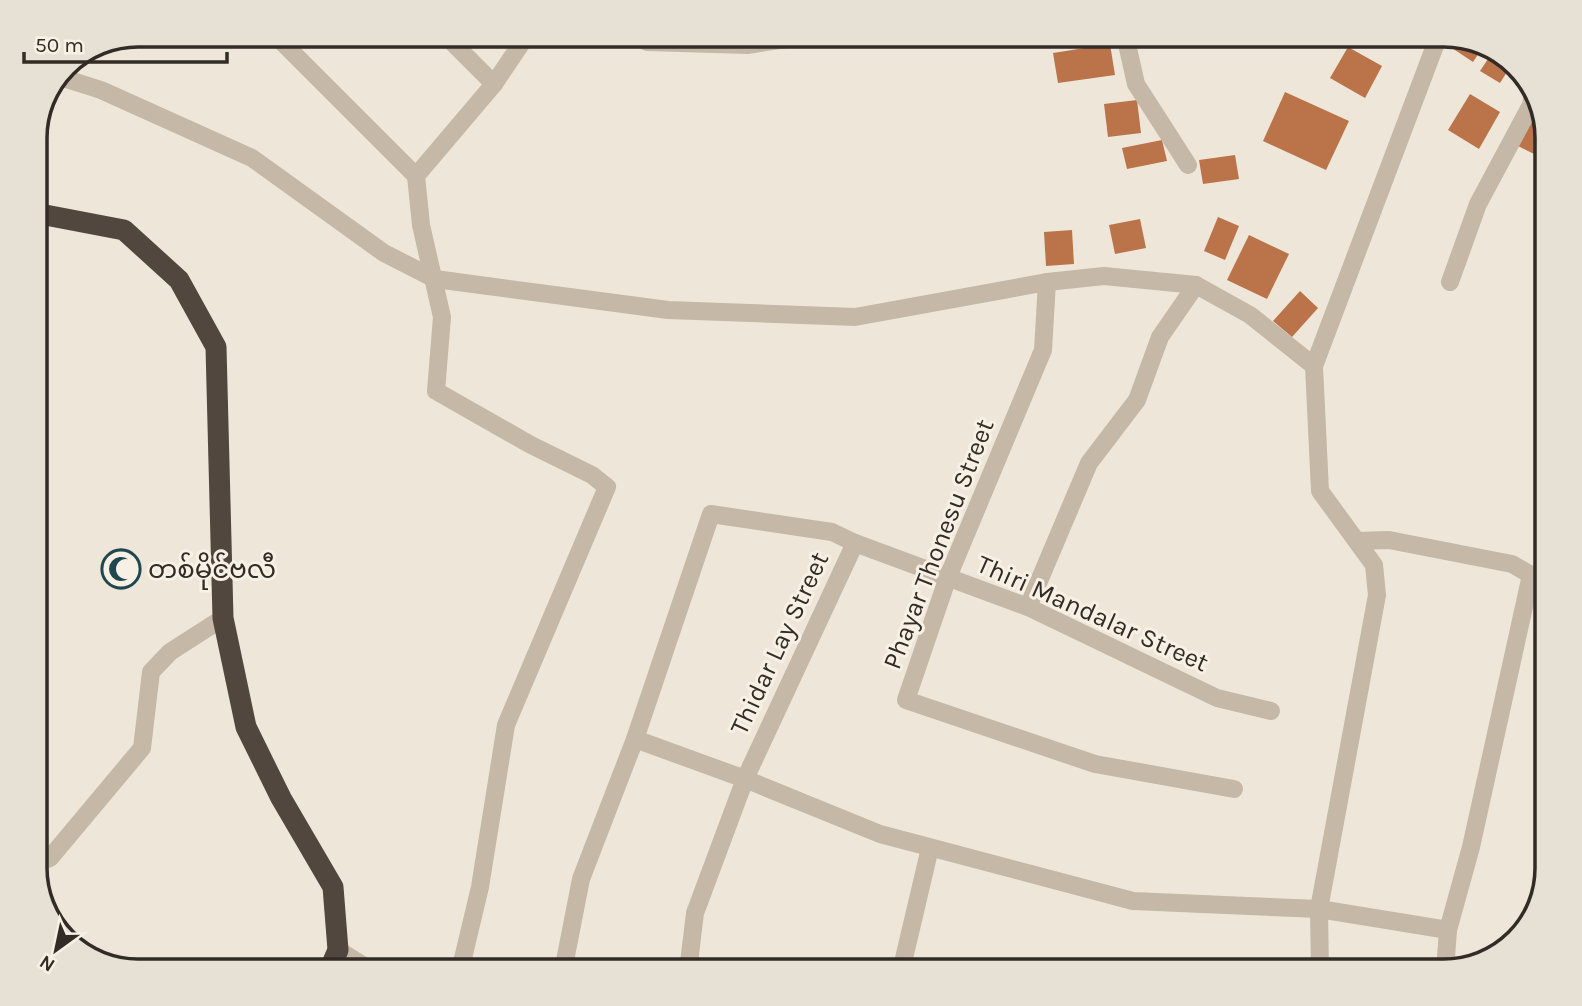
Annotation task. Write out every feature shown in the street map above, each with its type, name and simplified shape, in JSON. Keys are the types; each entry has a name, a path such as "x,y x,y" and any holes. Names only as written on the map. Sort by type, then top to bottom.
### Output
{"highway":[{"path":"47,216 124,230 178,280 216,347 223,618 246,727 281,798 333,887 338,950 334,959"}],"street":[{"path":"287,47 416,176 421,225 442,317 436,391 531,445 592,475 607,487 506,725 480,887 463,959"},
{"path":"457,47 494,84"},
{"path":"416,176 494,84 519,47"},
{"path":"1128,47 1136,84 1188,165"},
{"path":"1320,959 1319,909 1377,595 1374,565 1320,491 1314,366 1434,47"},
{"path":"69,80 101,90 252,158 384,253 435,279 668,310 855,317 1047,282 1104,276 1196,285 1250,315 1314,366"},
{"path":"1450,282 1478,204 1529,108"},
{"name":"Phayar Thonesu Street","path":"1047,282 1043,350 948,578 906,699 1096,764 1234,789"},
{"path":"1028,607 1089,463 1137,400 1160,337 1196,285"},
{"name":"Thidar Lay Street","path":"635,738 711,514 832,532 855,543 745,779 695,913 689,959"},
{"path":"1357,541 1389,540 1512,564 1531,575 1471,847 1448,930 1446,959"},
{"name":"Thiri Mandalar Street","path":"855,543 1028,607 1217,698 1271,711"},
{"path":"47,859 142,748 151,672 170,652 223,618"},
{"path":"566,959 581,878 635,738 880,834 1133,901 1319,909 1448,930"},
{"path":"904,959 930,848"},
{"path":"338,950 353,959"}],"building":[{"path":"1110,47 1115,75 1058,83 1053,53"},
{"path":"1348,47 1382,66 1365,98 1330,78"},
{"path":"1452,48 1467,50 1478,55 1473,62"},
{"path":"1488,59 1507,73 1500,83 1480,71"},
{"path":"1285,92 1349,121 1326,170 1263,141"},
{"path":"1470,94 1500,112 1479,149 1448,130"},
{"path":"1137,100 1141,133 1108,137 1104,104"},
{"path":"1531,116 1532,116 1535,154 1516,145"},
{"path":"1162,140 1167,161 1127,169 1122,148"},
{"path":"1235,155 1239,179 1203,184 1199,160"},
{"path":"1218,217 1239,226 1225,260 1204,251"},
{"path":"1140,219 1146,248 1115,254 1109,225"},
{"path":"1072,230 1074,264 1046,266 1044,232"},
{"path":"1249,235 1289,254 1267,299 1227,280"},
{"path":"1300,291 1318,308 1292,337 1273,321"}],"place":[{"name":"တစ်မိုင်ဗလီ","path":"121,569"}]}
